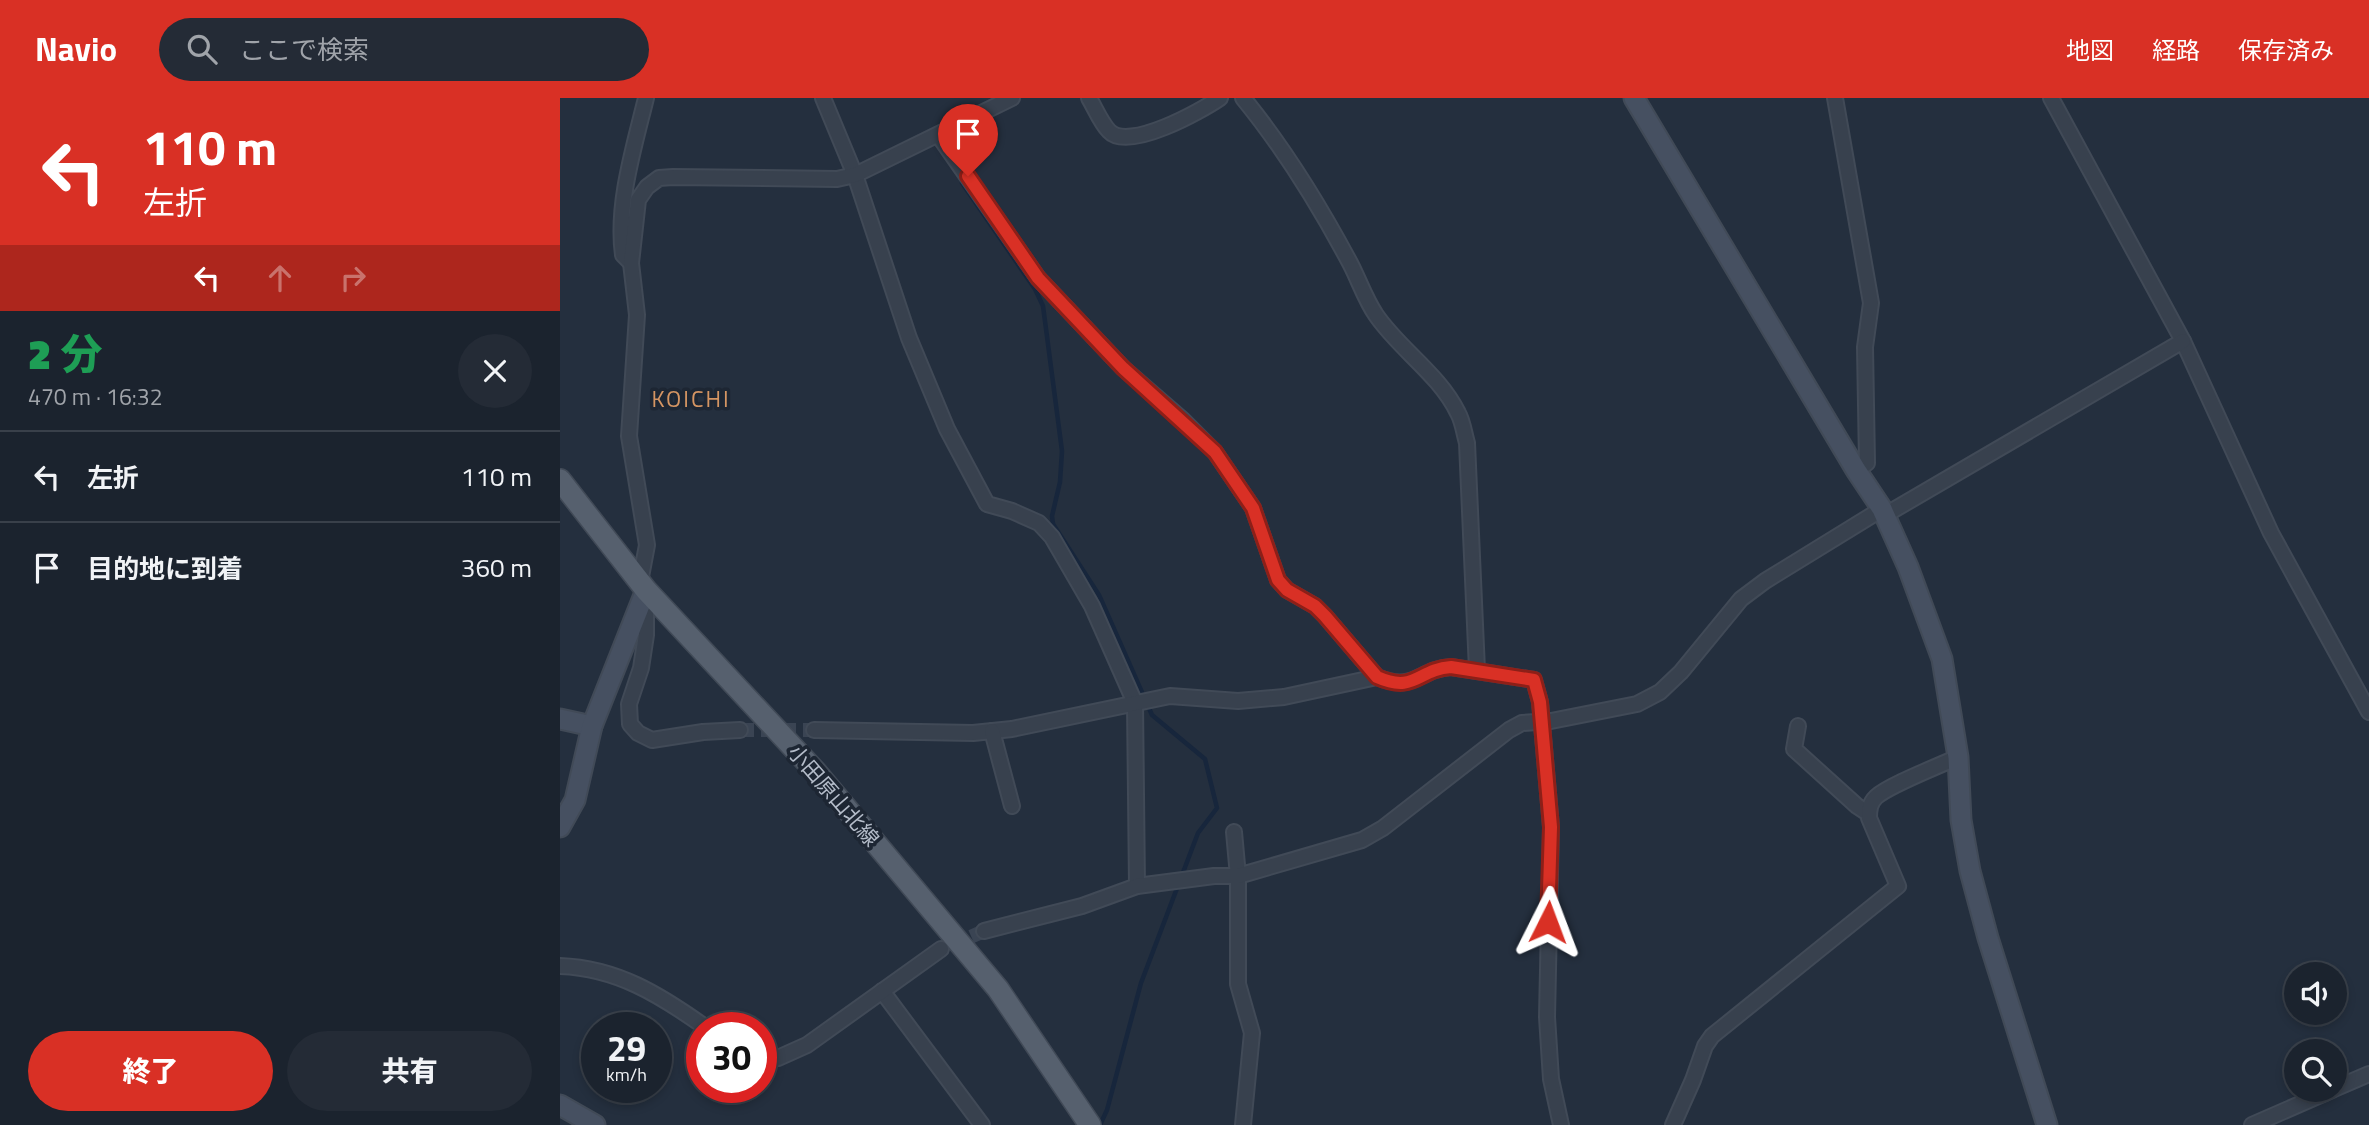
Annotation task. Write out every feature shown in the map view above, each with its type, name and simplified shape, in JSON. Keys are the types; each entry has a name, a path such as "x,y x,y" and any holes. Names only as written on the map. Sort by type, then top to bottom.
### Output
{"main road":[{"name":"小田原山北線","path":"560,480 643,586 816,772 998,989 1090,1125"}],"street":[{"path":"631,263 623,255 621,243 626,186 646,98"},
{"path":"823,98 855,175 909,338 952,440 986,504 1012,511 1039,523 1052,537 1092,606 1135,703 1138,886"},
{"path":"740,730 703,732 652,740 638,733 630,724 629,704 646,635 643,586 647,545 629,436 637,314 631,263 638,200 647,187 659,178 837,179 855,175 1012,98"},
{"path":"1089,98 1109,132 1128,137 1158,130 1220,98"},
{"path":"1242,98 1272,134 1305,186 1350,262 1374,313 1395,341 1443,388 1459,414 1467,443 1477,670"},
{"path":"1634,98 1883,512 1908,567 1942,659 1958,757 1961,820 1970,871 1988,939 2047,1125"},
{"path":"1835,98 1871,303 1865,347 1867,463 1856,470"},
{"path":"2051,98 2183,341 2271,533 2369,712"},
{"path":"939,135 1038,278 1123,368 1215,452 1253,508 1278,580 1287,590 1315,606 1377,677 1387,682 1405,684 1438,667 1477,670 1534,680 1540,702 1551,827 1547,1017 1551,1079 1561,1125"},
{"path":"984,932 1082,906 1138,886 1214,876 1238,876 1362,840 1383,828 1509,730 1522,723 1542,722 1637,704 1660,692 1681,672 1741,599 1765,581 2183,341"},
{"path":"560,827 575,800 592,726 643,586"},
{"path":"814,730 973,733 1170,696 1238,701 1283,697 1377,677"},
{"path":"560,719 592,726"},
{"path":"1798,726 1794,749 1869,814"},
{"path":"992,731 1012,806"},
{"path":"1673,1125 1705,1046 1712,1036 1898,886 1869,814 1869,809 1878,795 1958,757"},
{"path":"1234,832 1238,876 1238,984 1252,1033 1242,1125"},
{"path":"777,1058 807,1045 940,949"},
{"path":"560,966 621,977 661,996 686,1014"},
{"path":"882,991 982,1125"},
{"path":"2347,1084 2369,1074"},
{"path":"2252,1125 2305,1102"},
{"path":"560,1105 595,1125"}],"waterway":[{"path":"962,183 1035,289 1043,306 1062,451 1053,524 1099,595 1152,715 1205,759 1217,808 1198,833 1141,983 1107,1110 1100,1125"}],"tunnel":[{"path":"740,730 814,730"},
{"path":"952,945 984,931"}],"district":[{"name":"KOICHI","path":"691,398"}],"route":[{"path":"968,176 1038,278 1123,368 1215,452 1253,508 1278,580 1287,590 1315,606 1377,677 1387,682 1405,684 1438,667 1451,667 1534,680 1540,702 1551,827 1548,922"}]}
